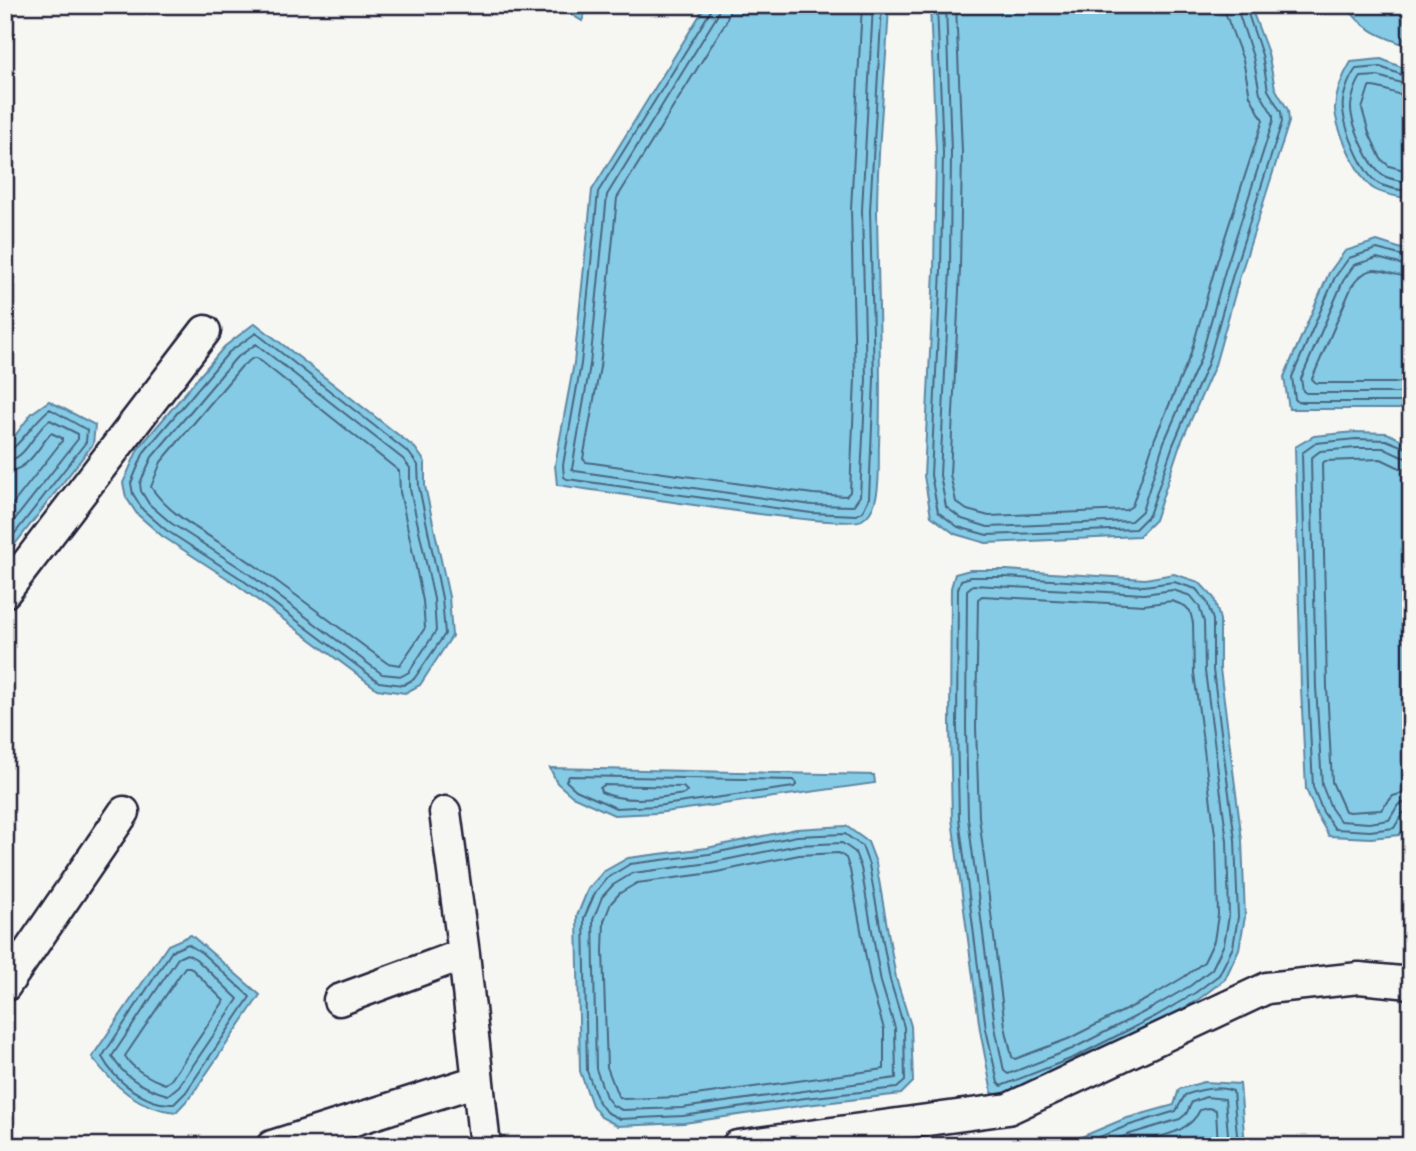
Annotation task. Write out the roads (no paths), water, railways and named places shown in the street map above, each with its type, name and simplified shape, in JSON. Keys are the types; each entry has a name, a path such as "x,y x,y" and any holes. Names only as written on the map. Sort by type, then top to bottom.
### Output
{"street":[{"path":"5,593 205,331"},
{"path":"5,986 124,811"},
{"path":"445,811 485,1146"},
{"path":"339,1000 464,954"},
{"path":"737,1146 1007,1109 1267,988 1359,978 1411,983"},
{"path":"272,1146 477,1081"}],"water":[{"path":"556,5 588,5 582,21"},
{"path":"706,5 889,5 877,186 879,475 873,506 862,520 845,522 768,515 557,485 555,465 574,363 592,190"},
{"path":"930,5 1250,5 1268,53 1275,88 1288,110 1289,122 1215,365 1179,447 1155,520 1139,536 986,543 955,534 931,516 924,476 934,270 936,151"},
{"path":"1346,5 1411,5 1411,47 1366,27"},
{"path":"1381,59 1411,71 1411,199 1382,193 1368,183 1348,152 1336,116 1338,90 1351,62"},
{"path":"1377,241 1411,252 1411,406 1399,409 1289,409 1284,377 1329,273 1345,251"},
{"path":"255,323 415,448 425,462 425,486 449,597 452,636 420,685 405,693 377,689 236,584 162,536 137,514 126,497 123,483 138,449 224,347"},
{"path":"49,401 95,425 93,444 5,557 5,449 32,413"},
{"path":"1355,432 1387,433 1408,443 1411,449 1409,811 1406,826 1399,835 1371,838 1329,836 1317,815 1306,789 1301,688 1295,447 1314,436"},
{"path":"970,570 1145,579 1174,574 1199,582 1214,598 1220,620 1220,669 1242,840 1245,917 1239,949 1225,979 1199,999 1160,1022 1078,1063 999,1095 992,1093 980,1030 952,819 951,588 955,574"},
{"path":"550,768 874,775 875,783 657,813 614,815 572,796 557,783"},
{"path":"846,826 868,842 876,863 896,978 911,1026 913,1082 901,1094 684,1123 618,1126 601,1117 592,1105 580,1071 577,916 588,889 603,872 628,858 707,848 796,829"},
{"path":"191,935 260,995 191,1096 176,1112 150,1106 128,1094 92,1057 168,945"},
{"path":"1204,1082 1240,1084 1245,1146 1060,1146 1124,1119 1174,1105 1179,1089"}]}
